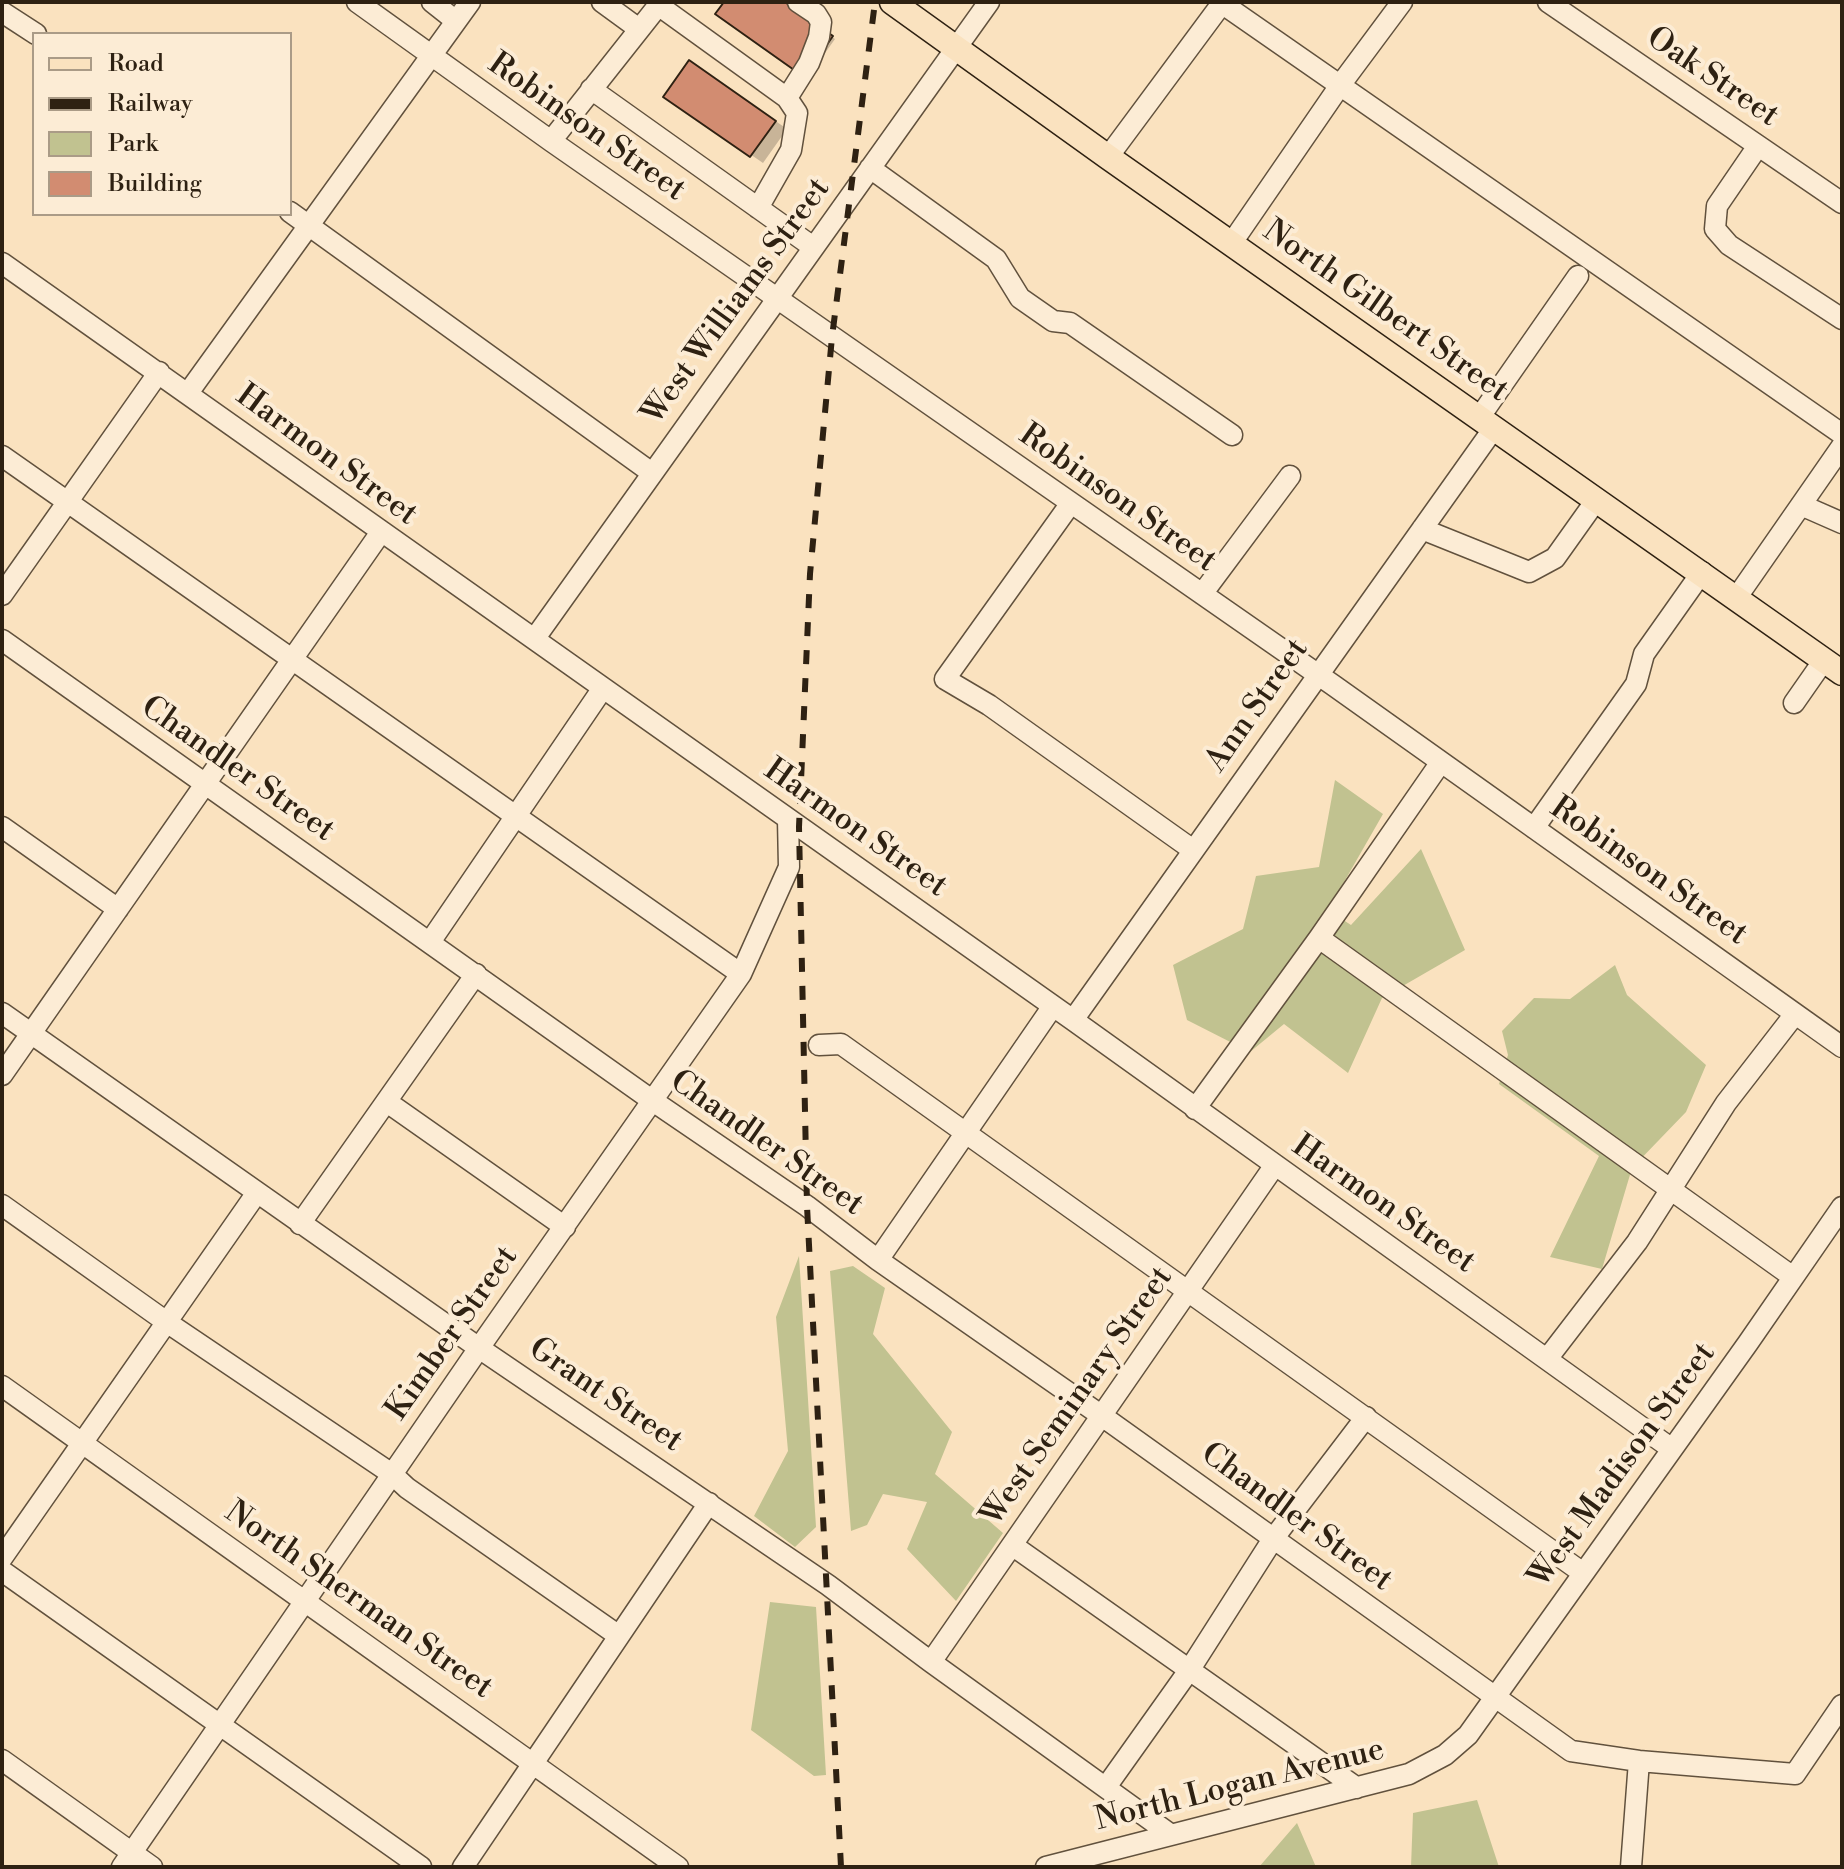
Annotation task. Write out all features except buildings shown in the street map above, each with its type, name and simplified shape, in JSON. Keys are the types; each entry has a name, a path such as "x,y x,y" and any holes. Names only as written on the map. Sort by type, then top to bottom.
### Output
{"main road":[{"name":"North Gilbert Street","path":"892,2 1833,666"}],"street":[{"name":"Robinson Street","path":"357,2 551,141 1318,675 1842,1047"},
{"path":"432,2 456,21"},
{"path":"188,393 470,2"},
{"path":"603,2 639,29"},
{"path":"787,98 809,63 821,22 816,14 798,2"},
{"name":"West Williams Street","path":"535,638 989,2"},
{"path":"1231,244 1341,84 1402,2"},
{"name":"Oak Street","path":"1548,2 1842,203"},
{"path":"1108,157 1222,3 1842,434"},
{"path":"551,141 660,4 787,98 797,113 791,150 758,208"},
{"path":"2,12 33,32"},
{"path":"591,89 813,247"},
{"path":"1758,146 1717,206 1715,229 1729,245 1842,319"},
{"path":"870,168 996,259 1020,298 1053,321 1070,323 1232,435"},
{"path":"292,213 652,473"},
{"name":"Harmon Street","path":"2,263 1073,1020 1672,1449"},
{"name":"Ann Street","path":"1073,1020 1422,529 1578,276"},
{"path":"2,595 159,372"},
{"path":"1737,597 1842,446"},
{"path":"2,456 741,974"},
{"path":"1202,594 1290,476"},
{"path":"1422,529 1529,572 1555,558 1597,499"},
{"path":"1071,503 945,679 989,705 1193,850"},
{"path":"1801,505 1842,523"},
{"path":"2,1075 381,532"},
{"path":"1534,828 1636,684 1644,654 1702,572"},
{"name":"Chandler Street","path":"2,640 653,1101 807,1206 878,1260 1495,1697"},
{"path":"1794,703 1833,666"},
{"path":"430,942 603,688"},
{"path":"1195,1109 1441,762"},
{"name":"Kimber Street","path":"128,1860 479,1348 741,974 789,867 788,819"},
{"path":"2,827 118,909"},
{"path":"1319,938 1793,1277"},
{"path":"300,1224 476,974"},
{"path":"878,1260 1053,1006"},
{"name":"Grant Street","path":"2,1013 256,1194 828,1585 1170,1834"},
{"path":"1547,1359 1637,1242 1726,1103 1795,1014"},
{"path":"819,1045 841,1044 1583,1573"},
{"path":"387,1102 565,1227"},
{"name":"West Seminary Street","path":"931,1662 1275,1165"},
{"path":"2,1558 256,1194"},
{"path":"2,1205 168,1323 392,1474 407,1488 619,1636"},
{"name":"West Madison Street","path":"1445,1755 1468,1735 1842,1207"},
{"name":"North Sherman Street","path":"2,1386 678,1867"},
{"path":"1106,1787 1190,1669 1273,1539 1366,1417"},
{"path":"463,1867 709,1503"},
{"path":"1012,1545 1357,1788"},
{"path":"2,1571 421,1867"},
{"path":"1495,1697 1571,1751 1639,1761 1795,1774 1842,1705"},
{"name":"North Logan Avenue","path":"1046,1867 1409,1774 1445,1755"},
{"path":"2,1760 128,1860 152,1867"},
{"path":"1631,1867 1639,1761"}],"green space":[{"path":"1335,780 1383,814 1328,910 1351,925 1421,849 1465,950 1382,998 1348,1073 1284,1024 1250,1052 1187,1020 1173,965 1243,929 1256,876 1319,867"},
{"path":"1615,965 1627,995 1706,1065 1686,1112 1632,1168 1602,1269 1550,1257 1599,1156 1499,1084 1508,1055 1502,1031 1534,998 1570,999"},
{"path":"799,1256 816,1527 795,1547 754,1516 788,1451 776,1317"},
{"path":"853,1266 885,1288 873,1334 952,1432 935,1474 1003,1533 956,1601 907,1549 927,1502 883,1494 867,1525 851,1531 830,1271"},
{"path":"770,1602 816,1607 826,1775 814,1776 751,1730"},
{"path":"1477,1800 1499,1867 1411,1867 1413,1813"},
{"path":"1297,1823 1316,1867 1259,1867"}],"railway":[{"path":"841,1867 807,1206 799,827 810,574 832,337 875,2"}]}
